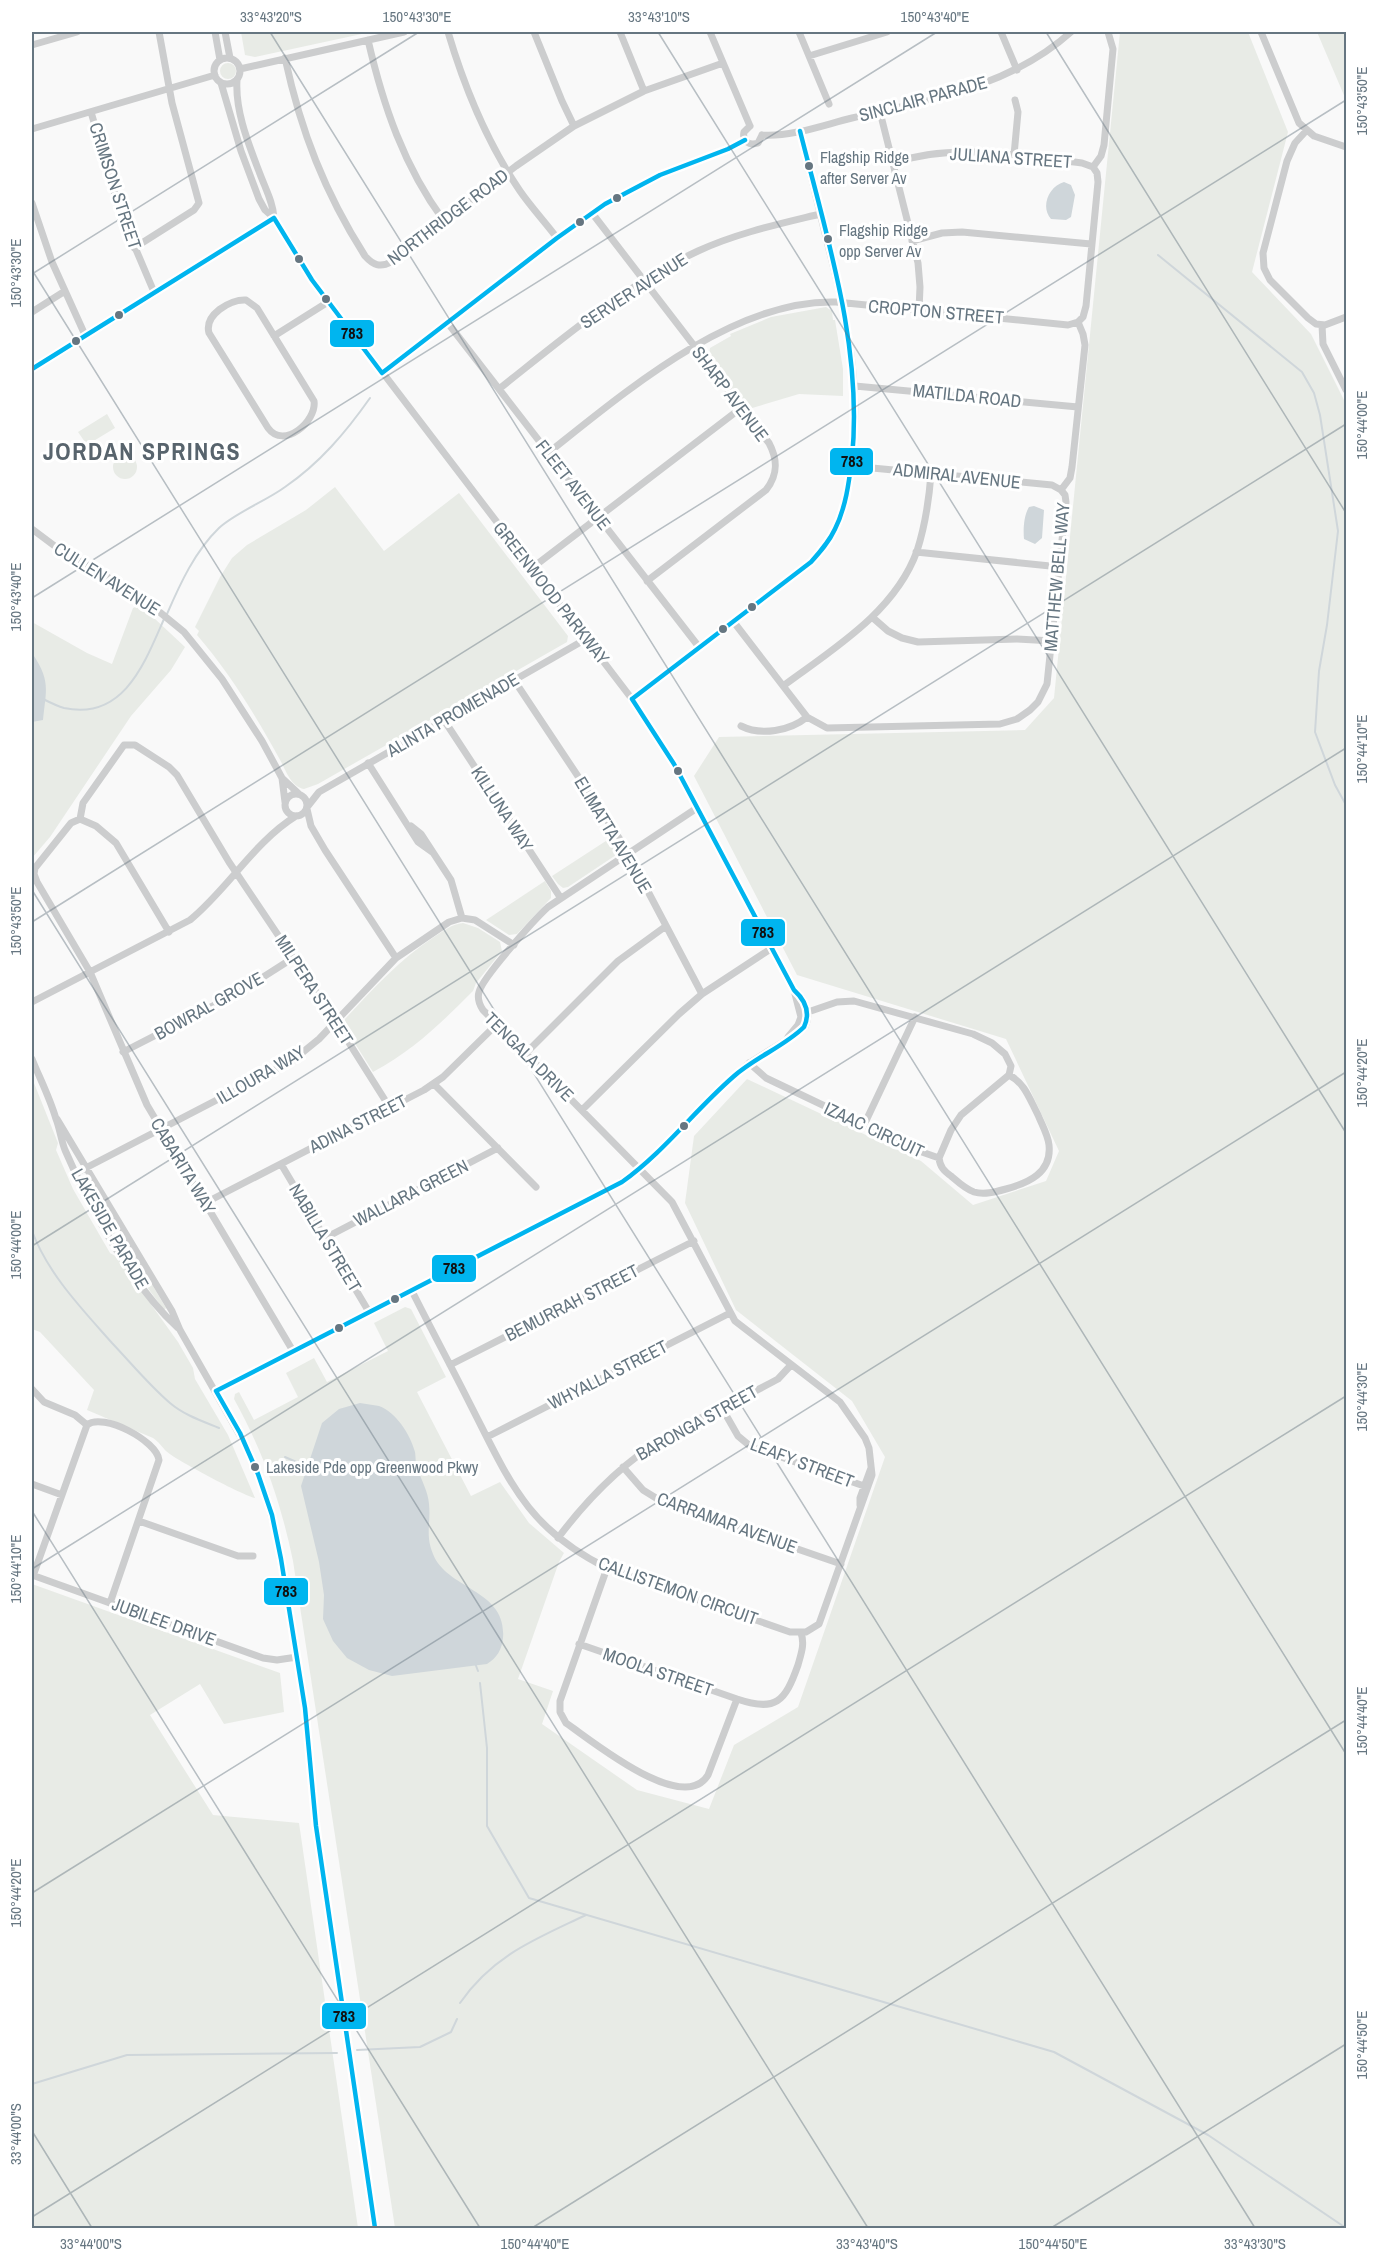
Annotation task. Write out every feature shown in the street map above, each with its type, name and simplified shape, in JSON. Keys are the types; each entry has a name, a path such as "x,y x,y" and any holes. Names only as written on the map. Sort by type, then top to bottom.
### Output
{"street":[{"path":"32,45 77,32"},
{"path":"134,248 194,210 200,203 179,132 159,32"},
{"path":"215,32 220,60"},
{"path":"225,32 230,58"},
{"path":"240,69 404,32"},
{"path":"448,32 478,112 492,142 520,191 557,238"},
{"path":"534,32 574,126"},
{"path":"620,32 644,91"},
{"path":"710,32 750,126"},
{"path":"799,32 829,104"},
{"path":"809,56 887,32"},
{"path":"1001,32 1017,70"},
{"name":"SINCLAIR PARADE","path":"762,135 800,131 972,88 1017,70 1051,49 1071,32"},
{"path":"1078,322 1083,317 1086,306 1098,177 1093,167 1101,156 1104,145 1113,49 1108,32"},
{"path":"1261,32 1295,116 1306,131 1322,140 1347,147"},
{"path":"368,40 378,81 397,137 420,184 444,221"},
{"path":"230,58 238,63 240,69 237,80 228,84 221,82 215,75 215,66 220,60 230,58"},
{"name":"NORTHRIDGE ROAD","path":"285,58 298,113 312,156 333,202 370,262 378,266 386,265 508,172 574,126 644,91 723,63"},
{"path":"32,129 215,75"},
{"name":"GREENWOOD PARKWAY","path":"237,80 236,91 241,116 273,206 274,218"},
{"name":"GREENWOOD PARKWAY","path":"221,82 251,179 265,210 274,218 298,260 632,699 665,748 794,990 801,1017 798,1025 788,1037"},
{"path":"1014,155 1018,112 1015,100"},
{"name":"CRIMSON STREET","path":"91,112 107,173 134,248 154,292"},
{"path":"880,112 920,276 920,310"},
{"path":"750,126 758,128 762,135 760,141 755,144 749,144 745,140 744,132 750,126"},
{"path":"632,699 811,562 828,543 844,510 855,426 855,386 850,340 843,302 800,131"},
{"path":"1306,131 1295,143 1287,161 1263,253 1263,261 1267,274 1275,286 1308,318 1322,325 1347,317"},
{"path":"382,373 592,213 641,183 745,140"},
{"name":"JULIANA STREET","path":"893,163 926,155 958,151 1082,163 1093,167"},
{"path":"32,203 64,291 85,335"},
{"name":"SHARP AVENUE","path":"592,213 773,451 776,468 771,484 760,495 647,581"},
{"name":"SERVER AVENUE","path":"499,389 597,312 683,259 720,242 753,231 820,214"},
{"path":"32,369 274,218"},
{"path":"912,241 942,233 962,232 1091,244"},
{"path":"32,312 64,291"},
{"path":"246,300 254,304 274,336 315,405 313,413 304,423 285,437 275,435 268,428 214,342 208,325 214,314 236,301 246,300"},
{"path":"274,336 328,302"},
{"name":"CROPTON STREET","path":"548,453 648,376 695,347 727,329 768,313 807,303 843,302 1068,325 1078,322"},
{"name":"FLEET AVENUE","path":"447,322 699,647"},
{"name":"MATTHEW BELL WAY","path":"807,717 819,725 837,728 1000,724 1010,722 1030,710 1044,693 1053,641 1066,502 1061,490 1071,473 1085,345 1078,322"},
{"path":"1322,325 1323,344 1347,390"},
{"name":"MATILDA ROAD","path":"855,386 1078,407"},
{"path":"532,568 741,408"},
{"name":"ADMIRAL AVENUE","path":"851,466 1052,485 1061,490"},
{"path":"783,686 872,617 898,585 916,552 925,520 931,474"},
{"name":"CULLEN AVENUE","path":"32,529 56,547 157,607 178,626 198,646 222,679 262,741 282,778 300,794"},
{"path":"916,552 1060,567"},
{"path":"872,617 888,631 918,642 1017,639 1053,641"},
{"path":"734,621 807,717 798,725 787,729 749,730 741,726"},
{"name":"ALINTA PROMENADE","path":"307,808 319,792 586,639"},
{"name":"ELIMATTA AVENUE","path":"514,680 628,854 702,994"},
{"name":"KILLUNA WAY","path":"444,720 560,897"},
{"name":"MILPERA STREET","path":"80,819 83,803 124,745 135,745 169,767 177,775 237,873 390,1108"},
{"path":"368,764 409,825 421,834 454,888 462,918 483,924 514,945"},
{"name":"CULLEN AVENUE","path":"282,778 285,804"},
{"name":"ALINTA PROMENADE","path":"300,794 319,792"},
{"path":"279,827 289,796 300,794 306,799 311,826 396,958"},
{"path":"285,804 290,814 298,816 311,826"},
{"path":"32,1002 169,932 196,915 279,827 307,808"},
{"name":"TENGALA DRIVE","path":"641,1169 483,1010 478,994 483,984 514,945 540,915 560,897 697,808"},
{"path":"80,819 96,826 116,843 169,932"},
{"name":"CABARITA WAY","path":"80,819 68,827 37,864 34,874 90,972 140,1091 293,1351"},
{"name":"ILLOURA WAY","path":"76,1173 292,1061 315,1043 396,958 438,929 462,918"},
{"path":"526,1053 618,961 666,926"},
{"path":"582,1110 702,994 772,948"},
{"name":"BOWRAL GROVE","path":"123,1052 238,993 294,958"},
{"name":"GREENWOOD PARKWAY","path":"794,990 801,996 808,1012"},
{"name":"IZAAC CIRCUIT","path":"749,1063 766,1078 919,1151 939,1158 940,1166 966,1188 979,1192 995,1192 1022,1185 1041,1173 1049,1156 1048,1139 1022,1083 1010,1075 1011,1066 1008,1057 992,1043 973,1034 849,1000 832,1003 808,1012"},
{"path":"216,1391 610,1189 641,1169 749,1063 788,1037 797,1035 804,1028 808,1012"},
{"path":"864,1125 915,1017"},
{"name":"ADINA STREET","path":"205,1203 434,1084 497,1024"},
{"name":"LAKESIDE PARADE","path":"32,1059 57,1119 172,1311 180,1330 246,1446 266,1495 279,1548 305,1708 316,1826 375,2229"},
{"path":"939,1158 951,1130 961,1115 1010,1075"},
{"path":"434,1084 536,1187"},
{"name":"LAKESIDE PARADE","path":"57,1119 62,1140 76,1173 128,1266 157,1307 180,1330"},
{"name":"WALLARA GREEN","path":"325,1238 498,1148"},
{"name":"NABILLA STREET","path":"281,1164 369,1312"},
{"path":"641,1169 672,1202 729,1313 743,1329 848,1410 869,1448 873,1475 865,1500 860,1505"},
{"name":"BEMURRAH STREET","path":"450,1365 694,1241"},
{"name":"CALLISTEMON CIRCUIT","path":"412,1291 508,1479 522,1502 558,1538 582,1555 607,1568 790,1632 801,1633"},
{"name":"WHYALLA STREET","path":"487,1437 729,1313"},
{"name":"BARONGA STREET","path":"558,1538 589,1499 622,1467 665,1437 778,1379 791,1365"},
{"path":"32,1389 44,1402 75,1415 87,1425"},
{"name":"LEAFY STREET","path":"722,1408 738,1436 759,1451 864,1486"},
{"path":"32,1576 87,1425 98,1420 139,1437 157,1452 158,1464 110,1603"},
{"name":"CARRAMAR AVENUE","path":"622,1467 643,1490 664,1503 840,1564"},
{"path":"801,1633 811,1630 822,1620 871,1467"},
{"path":"32,1484 62,1495"},
{"path":"139,1521 238,1556 253,1556"},
{"path":"607,1568 560,1701 561,1716 566,1723 650,1778 695,1787 708,1775 737,1699"},
{"name":"JUBILEE DRIVE","path":"32,1576 263,1658 278,1660 297,1657"},
{"name":"MOOLA STREET","path":"579,1644 763,1706 783,1697 790,1687 802,1653 801,1633"}],"shaded area":[{"path":"241,32 371,32 255,57 245,55"},
{"path":"1120,32 1248,32 1288,132 1252,272 1311,334 1346,404 1346,2228 395,2228 293,1561 270,1478 254,1438 234,1399 235,1394 239,1392 254,1420 298,1397 286,1373 314,1358 327,1382 388,1351 374,1323 405,1307 411,1309 446,1377 417,1392 471,1496 500,1482 529,1523 564,1553 518,1679 553,1691 542,1724 637,1790 709,1809 734,1745 798,1707 885,1457 852,1401 736,1310 685,1203 694,1136 747,1079 921,1161 973,1205 1046,1181 1059,1151 1006,1039 797,975 694,776 719,737 1025,730 1054,698"},
{"path":"1317,32 1346,32 1346,100"},
{"path":"225,63 231,63 236,71 234,77 225,79 220,74 220,68"},
{"path":"1064,182 1071,185 1075,195 1071,217 1066,220 1051,219 1046,203 1050,192"},
{"path":"826,307 832,311 833,320 835,320 843,369 843,396 799,394 749,409 723,377 726,375 709,354 710,348 731,336 730,334 771,317"},
{"path":"107,414 115,428 87,445 78,432"},
{"path":"125,455 133,459 137,467 133,475 125,479 117,475 113,467 117,459"},
{"path":"335,487 384,551 459,493 568,636 567,642 318,784 304,789 295,785 289,777 251,710 231,679 197,635 199,631 195,627 232,558 247,545 306,510"},
{"path":"1034,506 1044,510 1042,538 1035,544 1024,539 1026,514 1029,507"},
{"path":"138,606 185,647 171,670 131,716 50,837 32,858 32,622 87,653 112,664 133,608"},
{"path":"32,653 45,678 46,693 43,720 32,722"},
{"path":"612,837 619,848 616,855 568,887 563,888 558,884 552,876"},
{"path":"545,881 551,891 551,898 517,934 509,935 486,920"},
{"path":"463,923 478,928 500,942 502,951 476,983 473,991 438,1025 402,1054 373,1072 344,1026 345,1019 409,955 444,930"},
{"path":"32,1078 58,1143 56,1150 73,1189 110,1253 117,1257 178,1342 193,1368 195,1379 228,1435 255,1498 182,1461 166,1451 153,1438 87,1410 94,1390 40,1332 32,1329 34,1320 32,1316"},
{"path":"98,1194 120,1230 113,1234 99,1211 95,1195"},
{"path":"122,1234 166,1308 164,1310 115,1238"},
{"path":"360,1403 379,1406 391,1413 410,1438 415,1452 416,1466 428,1499 431,1547 440,1566 486,1599 496,1609 502,1622 503,1638 496,1656 487,1664 392,1676 369,1670 347,1658 333,1641 323,1619 324,1595 319,1562 301,1486 322,1423 339,1409"},
{"path":"32,1584 280,1673 284,1712 224,1724 200,1684 150,1715 213,1815 299,1823 358,2228 32,2228"}],"waterway":[{"path":"1158,255 1302,372 1314,393 1320,415 1338,531 1319,671 1315,732 1335,785 1346,805"},
{"path":"167,614 189,568 210,537 226,523 277,492 310,468 342,435 370,398"},
{"path":"43,699 64,708 85,710 102,706 117,697 140,669 164,619"},
{"path":"32,1231 56,1276 147,1381 181,1411 219,1428"},
{"path":"285,1457 310,1468"},
{"path":"475,1663 478,1671"},
{"path":"480,1683 487,1748 487,1826 529,1898 1054,2052 1208,2135 1346,2228"},
{"path":"460,2003 473,1986 501,1960 533,1941 586,1915"},
{"path":"357,2050 420,2047 451,2032 457,2019"},
{"path":"32,2084 127,2055 337,2053"}],"transit line":[{"name":"783","path":"632,699 811,562 830,538 842,512 852,458 854,416 848,334 831,252 800,131"},
{"name":"783","path":"382,373 557,238 605,204 660,175 728,149 745,140"},
{"name":"783","path":"274,218 312,280 382,373"},
{"name":"783","path":"32,369 274,218"},
{"name":"783","path":"216,1391 622,1182 652,1158 733,1077 804,1027 807,1016 804,1002 794,990 674,764 632,699"},
{"name":"783","path":"216,1391 240,1433 258,1474 272,1515 281,1559 305,1708 316,1826 375,2228"}],"place":[{"name":"Flagship Ridge after Server Av","path":"809,166"},
{"name":"Flagship Ridge opp Server Av","path":"828,239"},
{"name":"Lakeside Pde opp Greenwood Pkwy","path":"255,1467"}],"district":[{"name":"JORDAN SPRINGS","path":"142,452"}]}
